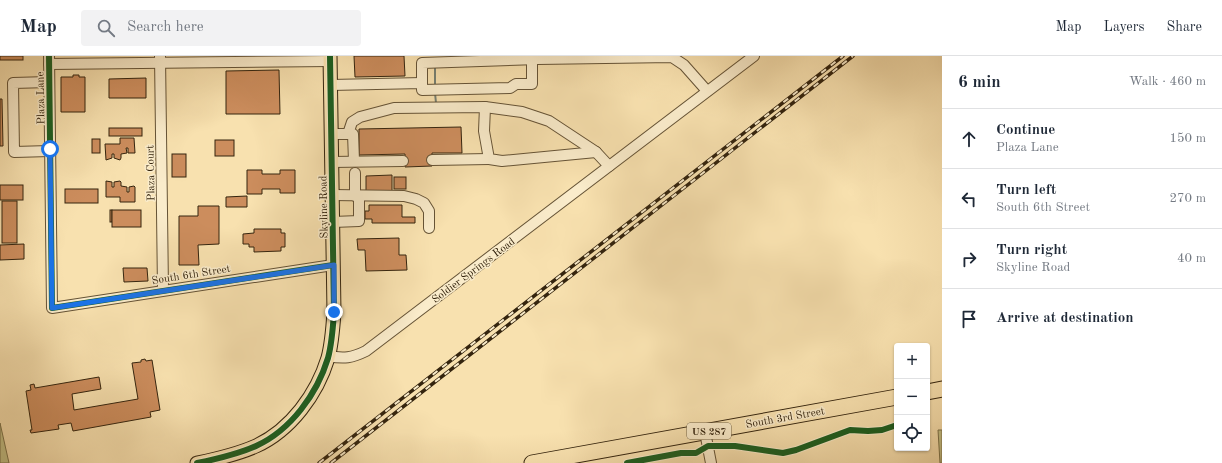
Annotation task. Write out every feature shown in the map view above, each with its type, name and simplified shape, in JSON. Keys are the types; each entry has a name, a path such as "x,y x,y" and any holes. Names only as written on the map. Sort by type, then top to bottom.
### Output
{"highway":[{"path":"930,391 942,389"},
{"name":"South 3rd Street","path":"532,463 894,398"}],"main road":[{"name":"Skyline Road","path":"328,356 332,336 334,312 331,58"},
{"path":"197,463 223,457 257,446 282,429 294,418 316,388 328,356"}],"street":[{"name":"Soldier Springs Road","path":"328,356 347,358 356,356 366,351 754,56"},
{"path":"534,58 532,84 516,84 510,88 422,90 422,63 430,60 534,58 672,57 684,65 707,91"},
{"path":"49,60 331,58"},
{"name":"Plaza Court","path":"160,59 163,290"},
{"name":"Plaza Lane","path":"49,60 52,308"},
{"path":"50,82 12,84 14,152 50,151"},
{"path":"331,85 422,83"},
{"path":"348,134 352,122 360,117 394,108 485,108 522,112 549,121 596,152 609,166"},
{"path":"485,108 484,131 489,159"},
{"path":"332,134 353,134 354,161"},
{"path":"432,160 489,159 502,161 596,152"},
{"path":"332,162 403,161"},
{"path":"333,222 359,221 355,173"},
{"path":"332,195 404,196 416,199 424,203 430,211 429,228"},
{"name":"South 6th Street","path":"52,308 334,265"},
{"path":"705,432 711,463"}],"shaded area":[{"path":"0,423 9,463 0,463"},
{"path":"938,430 942,430 942,463 940,463"}],"building":[{"path":"0,56 23,56 23,60 0,60"},
{"path":"354,56 404,56 405,76 355,77"},
{"path":"279,70 280,114 226,114 226,71"},
{"path":"73,75 85,77 85,112 61,112 61,77 73,77"},
{"path":"146,78 146,98 109,98 109,79"},
{"path":"0,99 2,99 3,146 0,146"},
{"path":"461,127 462,153 432,153 432,166 405,167 405,154 359,155 359,129"},
{"path":"109,128 142,128 142,136 109,136"},
{"path":"120,138 134,138 135,153 128,153 128,148 126,148 127,153 121,154 120,160 114,158 114,154 112,154 112,158 106,160 105,144 120,144"},
{"path":"92,139 100,139 100,153 92,153"},
{"path":"215,140 234,140 234,156 215,156"},
{"path":"172,154 186,154 186,177 172,177"},
{"path":"247,170 262,170 262,174 280,174 280,170 295,170 295,193 280,193 280,189 262,189 262,194 247,194"},
{"path":"392,175 392,192 366,192 366,176"},
{"path":"394,177 406,177 406,189 394,189"},
{"path":"106,181 112,182 112,187 114,187 114,182 120,181 121,186 127,187 127,192 129,192 129,187 134,186 135,202 120,202 120,197 106,197"},
{"path":"0,185 23,185 23,200 0,200"},
{"path":"65,189 98,189 98,203 65,203"},
{"path":"247,196 247,207 226,207 226,197"},
{"path":"2,201 17,201 17,243 2,243"},
{"path":"369,205 402,205 402,217 415,217 415,223 372,223 372,219 365,219 365,211 369,211"},
{"path":"198,206 219,206 219,244 198,245 199,265 179,265 179,216 198,216"},
{"path":"110,210 112,210 112,222 110,222"},
{"path":"112,210 141,210 141,227 112,227"},
{"path":"254,229 281,229 281,233 285,233 285,247 281,247 281,251 254,252 254,247 249,247 249,244 243,244 243,234 254,233"},
{"path":"399,238 399,255 406,255 407,270 366,271 365,250 358,250 357,239"},
{"path":"24,244 24,259 0,260 0,245"},
{"path":"123,268 147,268 148,281 124,282"},
{"path":"145,359 146,361 152,360 160,410 150,412 151,417 73,431 71,423 58,425 59,429 31,433 30,430 32,430 26,391 31,390 30,385 34,384 35,388 99,377 101,389 72,394 74,410 138,399 132,363 141,362 141,360"}],"waterway":[{"path":"435,65 435,87"},
{"path":"435,93 436,103"}],"railway":[{"path":"319,463 843,56"},
{"path":"331,463 853,56"}],"cycle path":[{"path":"49,56 52,308 333,265"},
{"path":"197,463 249,449 269,439 280,431 301,410 310,397 317,385 328,358 334,312 330,56"},
{"path":"627,463 681,453 696,453 708,446 735,446 783,453 796,450 850,430 882,430 894,426"}],"route":[{"path":"50,149 52,308 292,270 334,265 334,312"}]}
